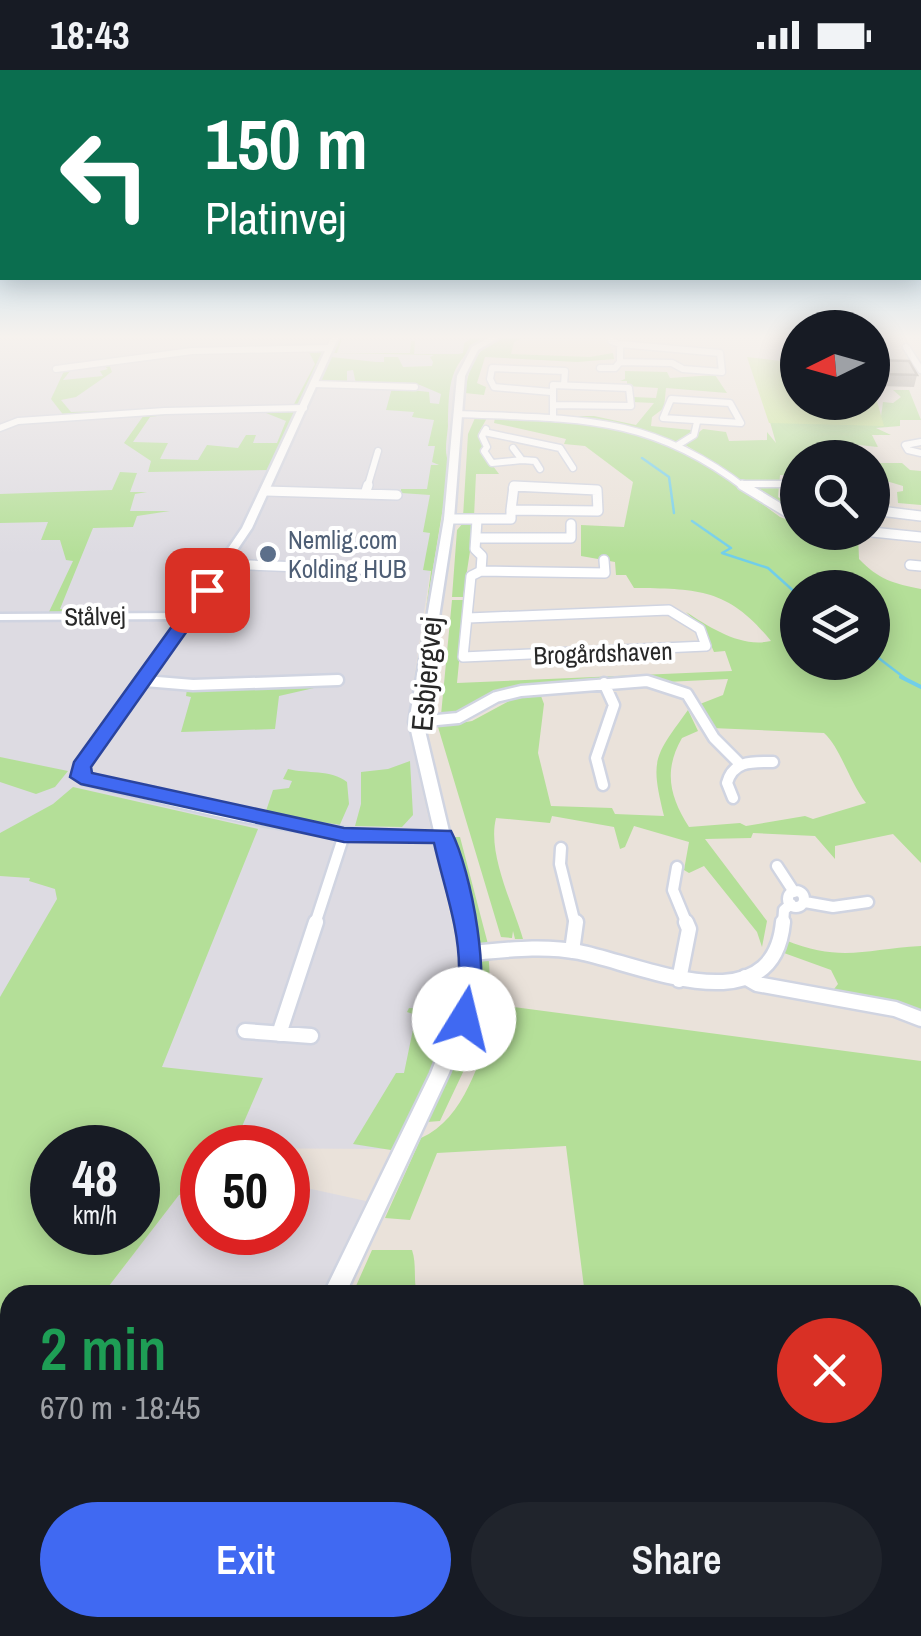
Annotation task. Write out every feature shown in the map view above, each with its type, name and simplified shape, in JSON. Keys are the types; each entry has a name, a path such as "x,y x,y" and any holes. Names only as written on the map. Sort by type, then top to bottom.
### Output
{"main road":[{"name":"Esbjergvej","path":"339,1285 464,1019 472,974 416,722 449,519 458,409"}],"street":[{"path":"0,428 18,421 254,409"},
{"path":"304,409 266,491 224,564 81,766 81,777 344,835 443,836"},
{"path":"553,409 553,418"},
{"path":"667,409 662,418 741,424"},
{"path":"734,409 748,432"},
{"path":"457,414 553,418 619,426 678,444 780,508"},
{"path":"491,416 484,432 484,451 492,463 534,461 540,469"},
{"path":"678,444 694,435 697,422"},
{"path":"484,432 560,448 573,468"},
{"path":"921,442 905,446 921,454"},
{"path":"513,448 522,460"},
{"path":"365,494 378,451"},
{"path":"742,484 780,483"},
{"path":"449,519 508,520 514,486 596,490 598,511 511,510"},
{"path":"266,491 397,495"},
{"path":"890,512 921,516"},
{"path":"899,513 901,535"},
{"name":"Brogårdshaven","path":"468,618 669,610 700,629 706,646 470,658 462,654 471,576 480,570 482,556 475,549 477,520"},
{"path":"476,538 571,538 571,524"},
{"path":"890,534 921,537"},
{"path":"480,570 606,573 604,560"},
{"path":"224,564 382,570"},
{"path":"910,564 921,566"},
{"name":"Stålvej","path":"0,618 190,616"},
{"path":"144,681 193,685 338,680"},
{"path":"416,722 458,718 507,694 648,681 686,694 714,738 739,764"},
{"path":"603,785 596,758 614,705 604,684"},
{"path":"733,798 728,775 739,764 773,762"},
{"path":"279,1034 344,835"},
{"path":"561,848 560,864 576,920 572,951"},
{"path":"777,866 797,899 833,907 868,902"},
{"path":"677,867 674,890 689,929 679,980"},
{"path":"470,953 572,951 621,960 679,980 710,983 745,977 774,958 780,944 784,910 797,899"},
{"path":"745,977 757,984 895,1009 921,1019"},
{"path":"245,1031 311,1036"}],"shaded area":[{"path":"0,409 451,409 446,469 407,723 459,955 460,983 453,1020 387,1149 310,1149 310,1125 180,1125 180,1151 160,1153 160,1125 30,1125 30,1242 0,1256"},
{"path":"310,1189 366,1201 326,1285 110,1285 133,1255 160,1255 160,1220 179,1195 180,1255 310,1255"}],"green space":[{"path":"59,409 245,409 65,417"},
{"path":"449,409 446,446 450,465 426,610 431,571 423,570 430,533 423,532 430,495 401,493 401,489 427,489 431,465 439,465 432,462 435,446 428,446 434,420 412,417 414,412 386,410"},
{"path":"649,409 663,409 652,417 651,426 691,430 690,436 678,442 621,425 557,416 594,416 636,425"},
{"path":"764,409 780,409 780,420 882,420 884,426 769,423"},
{"path":"890,409 917,409 921,420 900,420 900,426 876,428 891,435 872,435 874,440 780,440 780,505 684,444 703,429 726,432 729,441 767,440 767,432 776,443 770,422 880,424 881,420 890,420"},
{"path":"295,412 270,470 148,472 151,461 124,443 144,415 179,413 150,417 133,442 168,443 160,459 198,460 207,445 238,448 246,435 256,435 253,443 277,443 286,421 266,413"},
{"path":"475,418 487,418 478,434 484,447 481,450 499,474 476,474 474,517 463,517 468,434"},
{"path":"495,418 567,422 615,429 661,442 709,465 780,517 780,550 859,550 859,559 872,570 780,570 780,680 890,680 890,581 921,589 921,863 893,834 835,846 835,859 815,836 753,833 751,838 705,839 767,921 762,947 757,932 704,866 689,873 684,870 689,842 634,826 625,847 620,849 614,827 552,816 550,823 496,818 498,863 523,939 515,939 513,931 512,938 501,937 438,727 472,721 513,699 541,696 544,704 538,753 551,806 612,808 615,814 664,816 657,782 658,759 688,710 698,731 682,738 672,762 671,784 689,827 740,823 746,826 805,816 813,819 866,803 824,733 712,728 700,704 723,695 728,679 520,689 458,716 441,715 452,600 465,600 457,683 732,671 725,651 714,652 704,629 686,612 738,639 771,641 726,601 694,591 634,588 626,575 616,575 615,562 581,556 581,525 624,527 633,482 585,446 564,444 566,439 494,423"},
{"path":"890,463 921,471 921,505 898,503 897,492 903,491 903,486 890,482"},
{"path":"120,472 137,473 130,492 147,492 135,494 130,511 170,511 137,516 133,527 93,528 60,609 83,610 48,614 73,561 66,560 60,540 41,540 48,522 0,523 0,494 112,490"},
{"path":"463,523 474,525 463,597 452,597 457,530"},
{"path":"315,682 314,688 279,696 275,729 181,732 191,697 186,696 187,689"},
{"path":"0,757 68,771 55,787 36,794 0,782"},
{"path":"410,761 413,815 402,827 355,826 361,804 361,772"},
{"path":"288,769 326,773 347,782 349,804 338,829 265,814 273,790 289,788 292,781 283,779"},
{"path":"73,787 258,829 162,1067 263,1078 243,1125 180,1125 180,1195 160,1220 160,1125 30,1125 30,1255 133,1255 110,1285 0,1285 0,997 57,899 55,889 29,881 30,878 0,876 0,833 53,804"},
{"path":"452,837 460,837 489,948 473,940 455,868"},
{"path":"785,940 838,953 921,946 921,1015 831,993 838,984 831,970 784,953"},
{"path":"488,955 488,998 476,1040 440,1121 427,1122 466,1024 477,962"},
{"path":"499,1005 921,1061 921,1285 584,1285 566,1146 437,1153 410,1220 385,1218 421,1138 451,1115 480,1061"},
{"path":"409,1008 458,1012 433,1073 391,1150 353,1144 396,1073 404,1073 416,1015 407,1012"},
{"path":"372,1250 412,1250 415,1285 356,1285"}],"waterway":[{"path":"642,458 669,477 674,513"},
{"path":"692,521 731,548 722,553 768,568 780,579"},
{"path":"890,667 906,679"},
{"path":"901,677 921,687"}],"place":[{"name":"Nemlig.com Kolding HUB","path":"268,554"}],"route":[{"path":"207,590 79,774 88,781 323,832 390,838 443,836 470,953 472,974 464,1019"}]}
